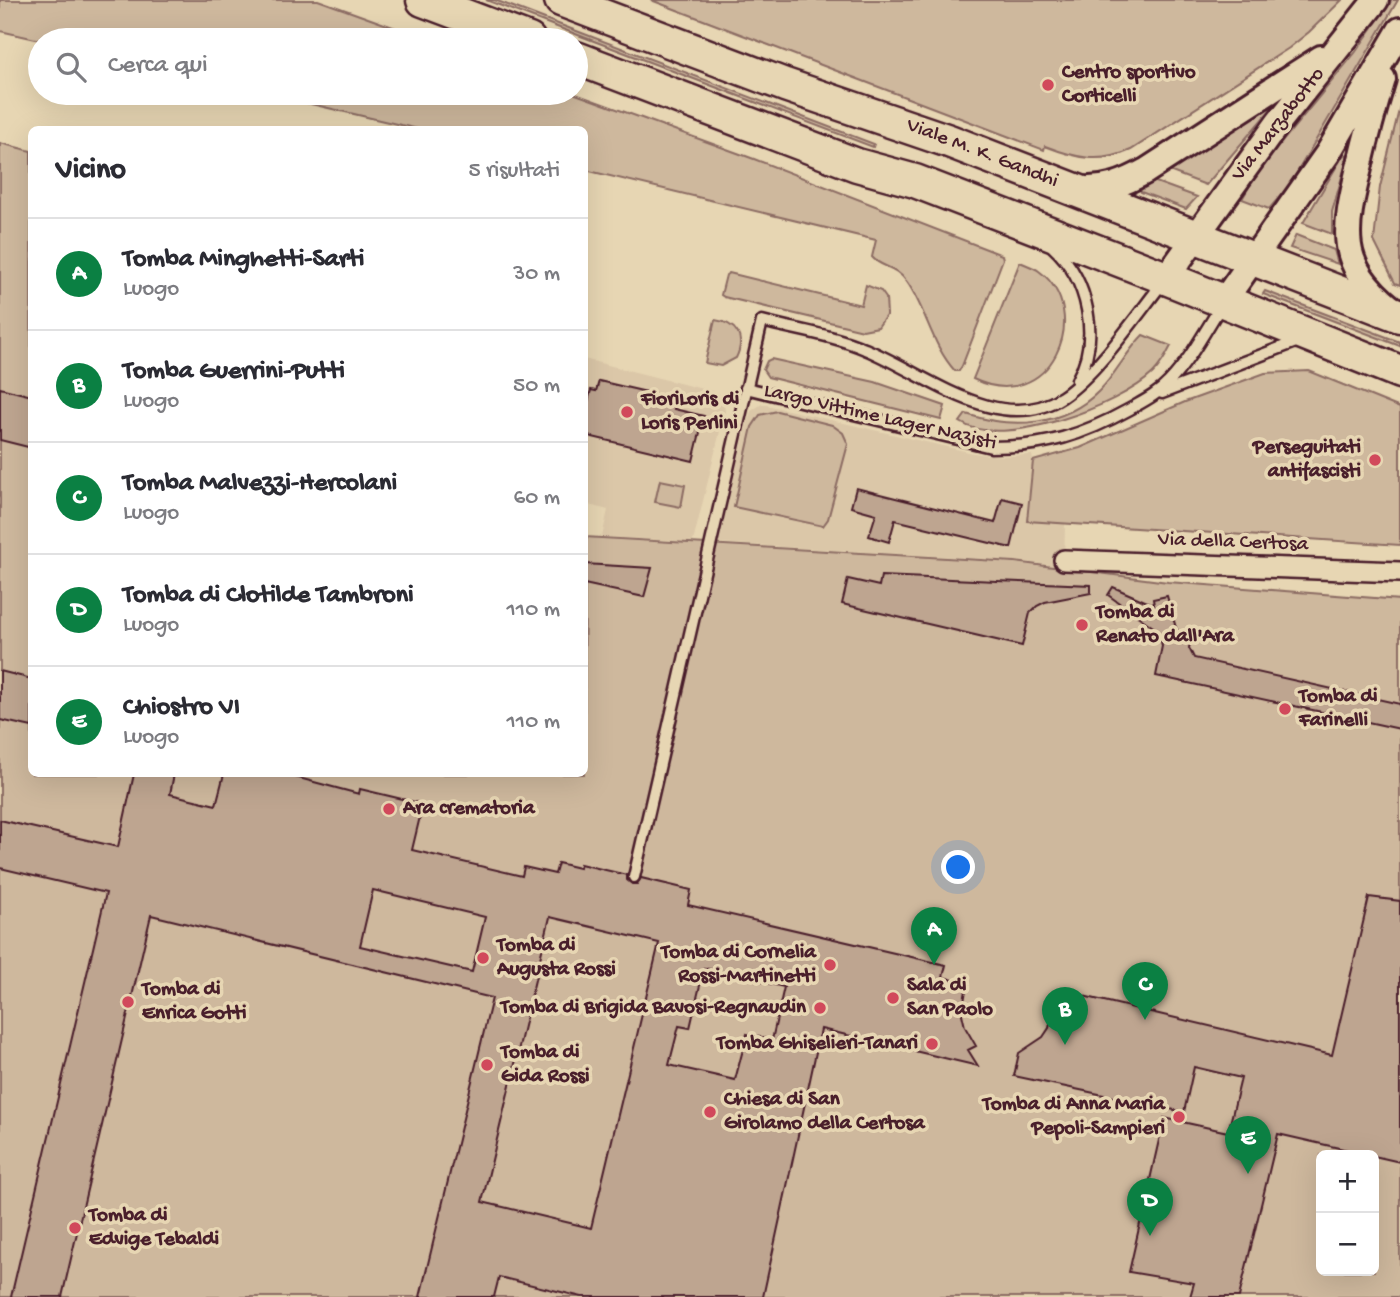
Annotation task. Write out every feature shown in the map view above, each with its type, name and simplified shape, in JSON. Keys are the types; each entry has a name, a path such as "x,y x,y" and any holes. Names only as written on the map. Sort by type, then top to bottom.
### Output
{"main road":[{"path":"423,0 497,28"},
{"name":"Viale M. K. Gandhi","path":"561,0 785,85 887,118 1077,189 1190,244 1310,337 1400,372"},
{"name":"Viale M. K. Gandhi","path":"588,63 857,165 915,181 1166,278 1238,280 1400,316"}],"street":[{"name":"Via Marzabotto","path":"1166,278 1271,132 1376,0"},
{"path":"1238,280 1328,153 1397,37"},
{"path":"1397,37 1350,203 1347,239 1352,260 1363,281 1400,316"},
{"path":"1077,189 1092,190 1126,182 1342,44"},
{"name":"Via della Certosa","path":"1064,560 1400,572"}],"lane":[{"path":"1029,225 1071,265 1087,313 1087,352 1080,375 1071,390"},
{"path":"635,877 762,321 864,348 960,396 993,408 1020,410 1035,408 1060,398 1071,390 1100,360 1166,278"},
{"name":"Largo Vittime Lager Nazisti","path":"746,388 991,447 1023,447 1062,439 1097,427 1154,395 1170,382 1238,280"},
{"path":"1154,395 1310,337"}],"shaded area":[{"path":"0,0 318,0 396,28 28,28 28,37 0,31"},
{"path":"486,0 495,0 569,28 560,28"},
{"name":"Centro sportivo Corticelli","path":"651,0 1342,0 1289,48 1131,150 1109,157 1088,158 1045,146 1044,150"},
{"path":"1392,0 1398,0 1289,186 1269,209 1242,199 1259,170 1355,53"},
{"path":"588,35 874,144 873,147 588,39"},
{"path":"588,98 754,159 1002,255 1003,259 962,366 959,371 955,371 940,350 907,282 898,272 872,257 876,240 588,171 588,126 405,126 315,105 588,105"},
{"path":"1268,106 1270,110 1206,185 1169,171"},
{"path":"1400,106 1400,285 1395,283 1374,241 1380,187"},
{"path":"0,143 28,150 28,777 588,777 588,537 1015,562 1168,582 1400,600 1400,1297 0,1297"},
{"path":"1344,154 1347,159 1332,212 1332,234 1303,223"},
{"path":"1153,181 1197,197 1186,209 1141,192 1140,188"},
{"path":"1296,235 1334,250 1338,264 1290,248"},
{"path":"1020,262 1039,271 1055,289 1063,311 1063,333 1056,355 1042,372 1024,384 1000,387 973,379"},
{"path":"729,273 861,305 866,285 881,291 886,298 887,314 878,327 863,330 724,297 721,295 726,275"},
{"path":"1265,291 1400,342 1400,346 1263,294"},
{"path":"715,320 729,324 740,338 736,358 721,366 705,363"},
{"path":"1143,335 1171,346 1153,373 1115,398 1089,410 1031,427 1003,431 979,429 960,422 966,414 1019,423 1036,422 1070,412 1099,391"},
{"path":"771,359 875,382 945,406 941,420 768,377 763,370"},
{"path":"588,360 718,393 723,397 725,411 693,542 602,537 608,510 588,505"},
{"path":"1309,371 1400,408 1400,545 1027,521 1033,461 1080,448 1185,402 1265,373"},
{"path":"762,404 973,453 1032,455 1027,521 1065,524 1064,567 1014,561 718,543 748,420 751,411"},
{"path":"777,411 832,425 843,433 848,444 828,519 823,526 734,507 752,427 760,415"},
{"path":"660,480 685,485 681,507 655,502"}],"building":[{"path":"599,381 677,399 674,409 704,416 693,461 588,436 588,402 591,390 596,391"},
{"path":"0,388 28,395 28,447 0,440"},
{"path":"856,488 995,523 1002,498 1022,503 1011,548 895,520 889,542 869,536 876,514 851,507"},
{"path":"588,564 652,568 644,597 588,585"},
{"path":"881,576 1091,585 1091,593 1037,606 1030,613 1022,646 842,604 848,579 879,586"},
{"path":"1113,587 1154,605 1153,599 1167,596 1176,628 1185,642 1190,643 1189,648 1194,658 1400,704 1400,729 1156,676 1162,646 1160,637 1153,627 1108,595"},
{"path":"0,671 28,678 28,726 0,720"},
{"path":"133,777 173,777 170,794 216,805 223,777 295,777 359,794 360,789 423,804 412,850 522,876 524,867 555,874 558,863 579,868 580,864 627,875 627,880 632,884 637,884 641,878 691,890 688,905 946,965 943,977 967,984 962,1014 965,1027 976,1046 968,1050 978,1066 821,1029 763,1297 582,1297 499,1277 494,1297 420,1297 492,998 151,915 62,1297 11,1297 106,893 0,868 0,820 118,847","holes":["373,890 485,917 472,972 360,946","550,917 659,943 591,1228 482,1202","704,968 784,987 772,1040 747,1034 735,1080 669,1065 679,1026 690,1028"]},
{"path":"1369,897 1400,901 1400,1162 1379,1157 1379,1150 1348,1150 1278,1134 1239,1297 1190,1297 1194,1283 1129,1272 1164,1118 1228,1132 1241,1078 1194,1067 1184,1112 1014,1076 1019,1053 1043,1037 1049,1028 1056,1000 1081,1006 1083,996 1332,1055"}],"place":[{"name":"Centro sportivo Corticelli","path":"1048,85"},
{"name":"FioriLoris di Loris Perlini","path":"627,412"},
{"name":"Perseguitati antifascisti","path":"1375,460"},
{"name":"Tomba di Renato dall'Ara","path":"1082,625"},
{"name":"Tomba di Farinelli","path":"1285,709"},
{"name":"Ara crematoria","path":"389,809"},
{"name":"Tomba di Augusta Rossi","path":"483,958"},
{"name":"Tomba di Cornelia Rossi-Martinetti","path":"830,965"},
{"name":"Tomba Minghetti-Sarti","path":"934,965"},
{"name":"Sala di San Paolo","path":"893,998"},
{"name":"Tomba di Enrica Gotti","path":"128,1002"},
{"name":"Tomba di Brigida Bavosi-Regnaudin","path":"820,1008"},
{"name":"Tomba Malvezzi-Hercolani","path":"1145,1020"},
{"name":"Tomba Ghiselieri-Tanari","path":"932,1044"},
{"name":"Tomba Guerrini-Putti","path":"1065,1045"},
{"name":"Tomba di Gida Rossi","path":"487,1065"},
{"name":"Chiesa di San Girolamo della Certosa","path":"710,1112"},
{"name":"Tomba di Anna Maria Pepoli-Sampieri","path":"1179,1117"},
{"name":"Chiostro VI","path":"1248,1174"},
{"name":"Tomba di Edvige Tebaldi","path":"75,1228"},
{"name":"Tomba di Clotilde Tambroni","path":"1150,1236"}]}
